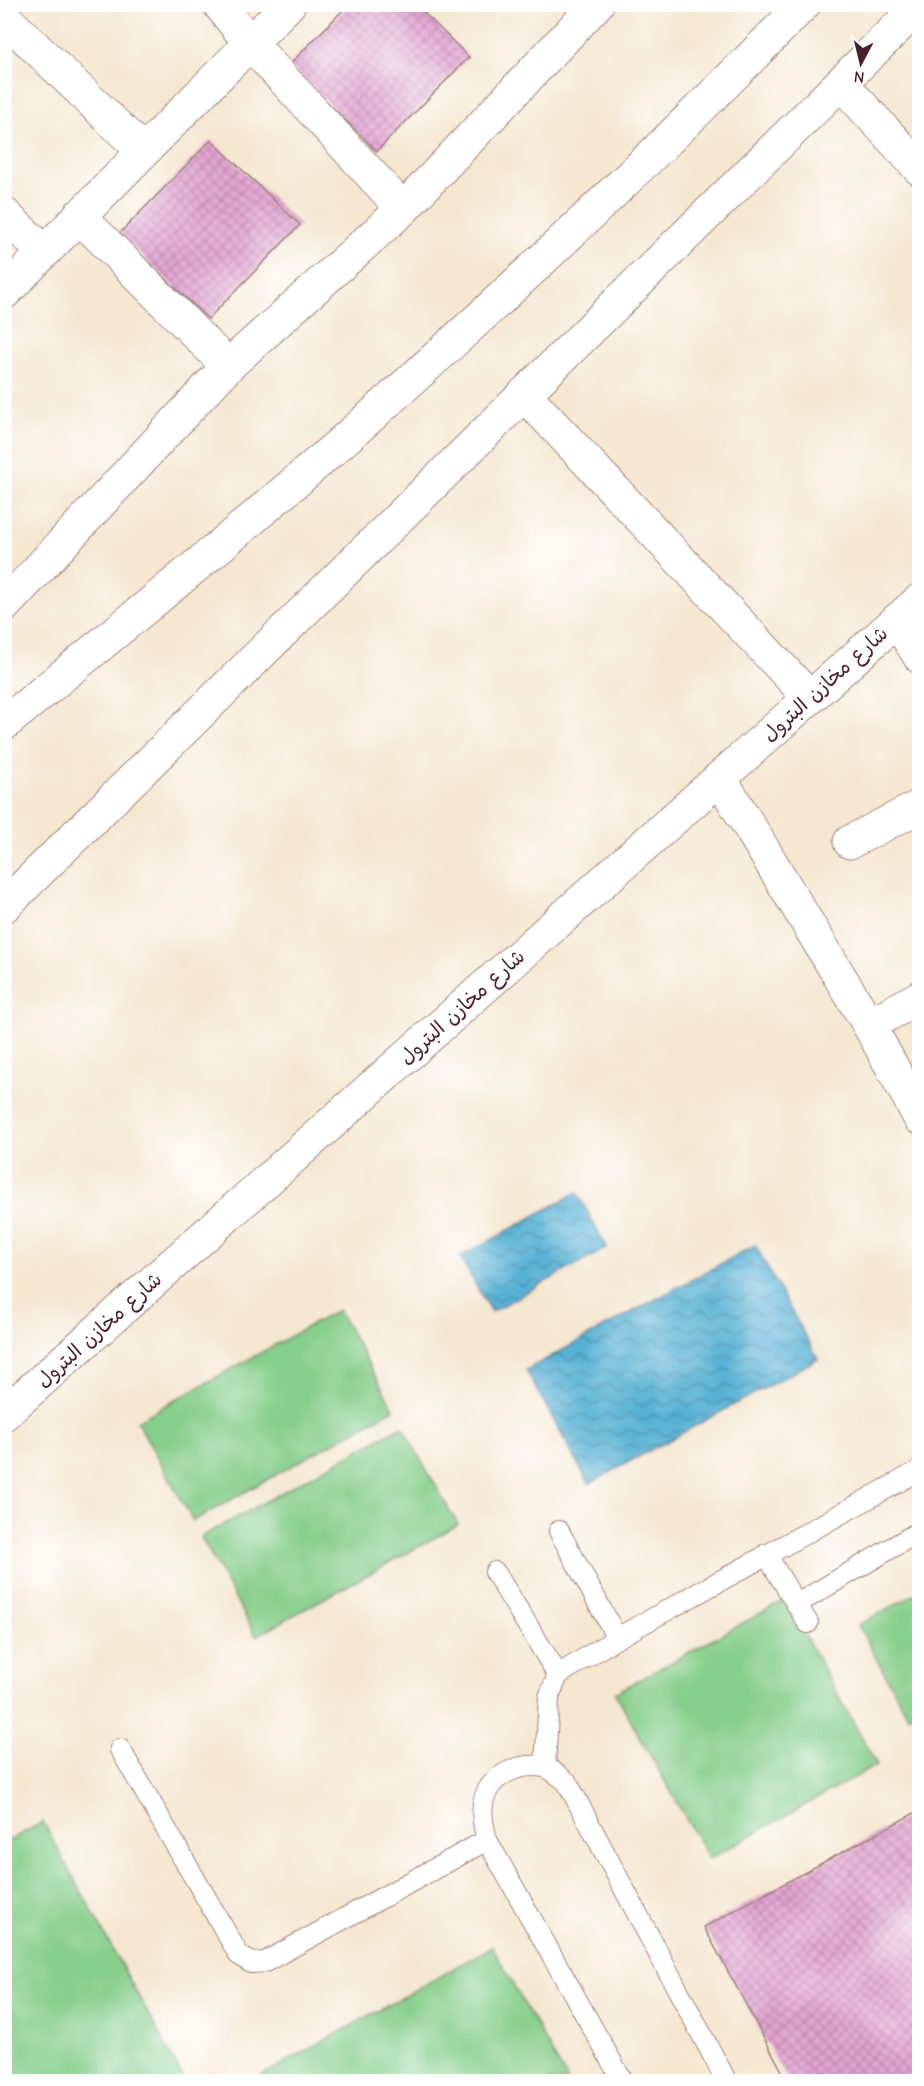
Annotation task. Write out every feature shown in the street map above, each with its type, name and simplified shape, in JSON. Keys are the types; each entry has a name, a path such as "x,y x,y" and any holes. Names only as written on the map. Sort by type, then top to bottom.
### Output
{"street":[{"path":"219,4 251,44 403,209"},
{"path":"4,293 289,4"},
{"path":"4,606 228,366 403,209 597,4"},
{"path":"4,724 192,569 367,419 530,271 804,4"},
{"path":"4,906 920,5"},
{"path":"4,17 143,150"},
{"path":"841,83 920,169"},
{"path":"4,213 44,252"},
{"path":"80,216 228,366"},
{"path":"524,394 810,698"},
{"path":"908,610 920,657"},
{"name":"شارع مخازن البترول","path":"4,1414 908,610"},
{"path":"720,778 869,1025 920,1118"},
{"path":"850,842 920,806"},
{"path":"869,1025 920,998"}],"lane":[{"path":"545,1767 549,1697 558,1675 616,1638 920,1470"},
{"path":"559,1531 616,1638"},
{"path":"796,1604 920,1531"},
{"path":"765,1554 808,1623"},
{"path":"495,1572 558,1675"},
{"path":"120,1749 239,1955 251,1963 265,1962 487,1840"},
{"path":"623,2082 487,1840 482,1821 483,1801 496,1779 519,1766 545,1767 567,1782 727,2082"}],"green space":[{"path":"338,1310 394,1409 193,1521 137,1421"},
{"path":"402,1426 458,1525 256,1636 201,1537"},
{"path":"919,1592 919,1710 908,1716 858,1625"},
{"path":"785,1600 877,1765 709,1859 615,1693"},
{"path":"43,1822 185,2081 5,2081 5,1843"},
{"path":"492,1947 568,2081 252,2081"}],"water":[{"path":"577,1192 607,1248 491,1312 460,1257"},
{"path":"755,1245 818,1359 589,1484 526,1370"}],"building":[{"path":"349,4 415,4 469,57 377,151 289,65"},
{"path":"211,140 300,225 208,319 119,234"},
{"path":"920,1810 920,2082 788,2082 704,1927"}]}
